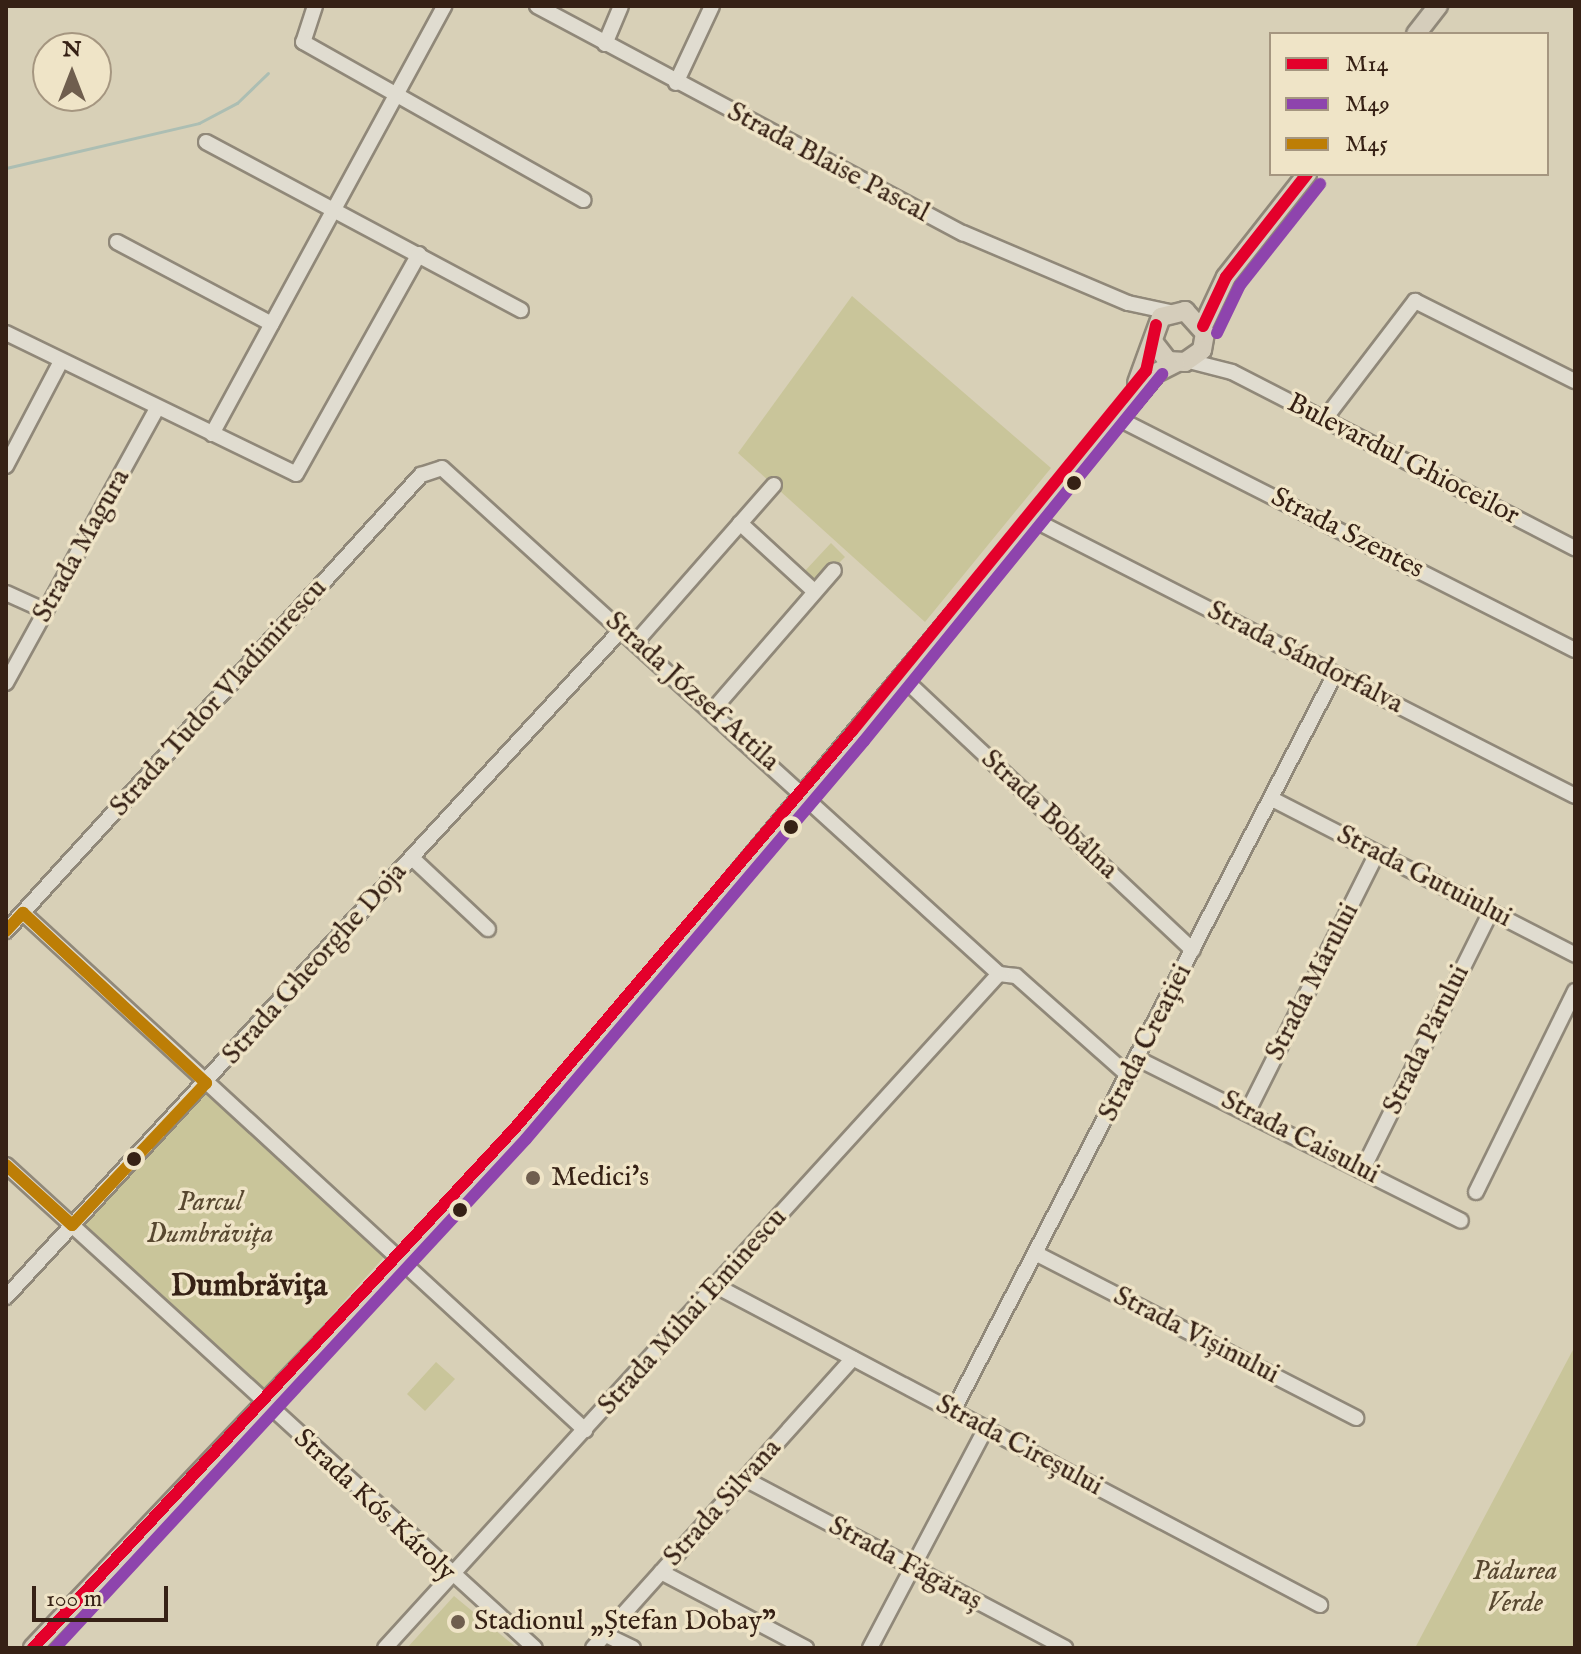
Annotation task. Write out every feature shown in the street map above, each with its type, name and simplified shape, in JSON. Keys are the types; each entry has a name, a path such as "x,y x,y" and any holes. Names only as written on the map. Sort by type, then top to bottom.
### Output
{"main road":[{"path":"1418,32 1438,6"},
{"path":"33,1648 398,1259 521,1134 1120,405 1148,367 1153,338 1177,312 1226,277 1305,176"},
{"path":"803,794 904,679 1156,373 1183,362 1204,334 1226,277"},
{"path":"1177,312 1204,334"},
{"path":"1153,338 1183,362"}],"street":[{"path":"315,6 303,42 583,200"},
{"path":"212,434 444,6"},
{"name":"Strada Blaise Pascal","path":"537,6 676,83 963,233 1128,303 1177,312"},
{"path":"605,44 621,6"},
{"path":"676,83 712,6"},
{"path":"206,142 521,310"},
{"path":"117,242 272,324"},
{"path":"6,333 60,363 290,474 300,470 419,254"},
{"path":"1324,420 1415,301 1575,381"},
{"name":"Strada Blaise Pascal","path":"1128,303 1153,338"},
{"name":"Bulevardul Ghioceilor","path":"1204,334 1232,372"},
{"name":"Bulevardul Ghioceilor","path":"1183,362 1232,372 1575,548"},
{"path":"6,466 60,363"},
{"name":"Strada Magura","path":"6,683 157,408"},
{"name":"Strada Szentes","path":"1119,419 1575,650"},
{"name":"Strada József Attila","path":"434,467 448,471 999,974 1016,976 1129,1076"},
{"name":"Strada Tudor Vladimirescu","path":"12,920 434,467"},
{"path":"636,642 774,485"},
{"name":"Strada Sándorfalva","path":"1034,520 1575,796"},
{"path":"740,523 814,591"},
{"path":"712,711 834,570"},
{"path":"6,593 46,611"},
{"name":"Strada Gheorghe Doja","path":"6,1297 622,629"},
{"name":"Strada Creației","path":"953,1411 1335,674"},
{"name":"Strada Bobâlna","path":"904,679 1193,950"},
{"name":"Strada Gutuiului","path":"1272,799 1575,955"},
{"name":"Strada Mărului","path":"1248,1111 1377,853"},
{"path":"412,858 488,929"},
{"name":"Strada Părului","path":"1363,1169 1491,911"},
{"path":"12,920 206,1083 585,1430"},
{"name":"Strada Mihai Eminescu","path":"385,1648 718,1287 999,974"},
{"path":"1476,1192 1575,991"},
{"name":"Strada Caisului","path":"1138,1059 1248,1111 1461,1221"},
{"name":"Strada Kós Károly","path":"6,1165 450,1576 535,1648"},
{"name":"Strada Vișinului","path":"1037,1254 1356,1418"},
{"name":"Strada Cireșului","path":"718,1287 1320,1605"},
{"name":"Strada Silvana","path":"593,1648 853,1358"},
{"path":"870,1648 986,1428"},
{"name":"Strada Făgăraș","path":"745,1479 1065,1648"},
{"path":"661,1572 806,1648"},
{"path":"606,1635 633,1648"}],"green space":[{"path":"852,296 1051,468 925,622 738,453"},
{"path":"831,543 845,557 816,586 802,574"},
{"name":"Parcul Dumbrăvița","path":"206,1083 384,1257 268,1386 260,1388 72,1225"},
{"name":"Pădurea Verde","path":"1575,1346 1575,1648 1415,1648"},
{"path":"436,1362 455,1379 425,1411 407,1394"},
{"name":"Stadionul „Ștefan Dobay”","path":"454,1596 517,1648 407,1648"}],"waterway":[{"path":"6,168 199,123 237,103 268,73"}],"transit line":[{"name":"M14","path":"1203,326 1226,277 1305,176"},
{"name":"M49","path":"1217,333 1240,285 1320,184"},
{"name":"M14","path":"33,1648 514,1129 852,731 1146,371 1156,325"},
{"name":"M49","path":"55,1648 526,1139 864,741 1162,374"},
{"name":"M45","path":"6,931 23,913 206,1083 72,1225 6,1165"}],"place":[{"name":"Medici's","path":"533,1178"},
{"name":"Stadionul „Ștefan Dobay”","path":"458,1622"}],"district":[{"name":"Dumbrăvița","path":"249,1287"}]}
